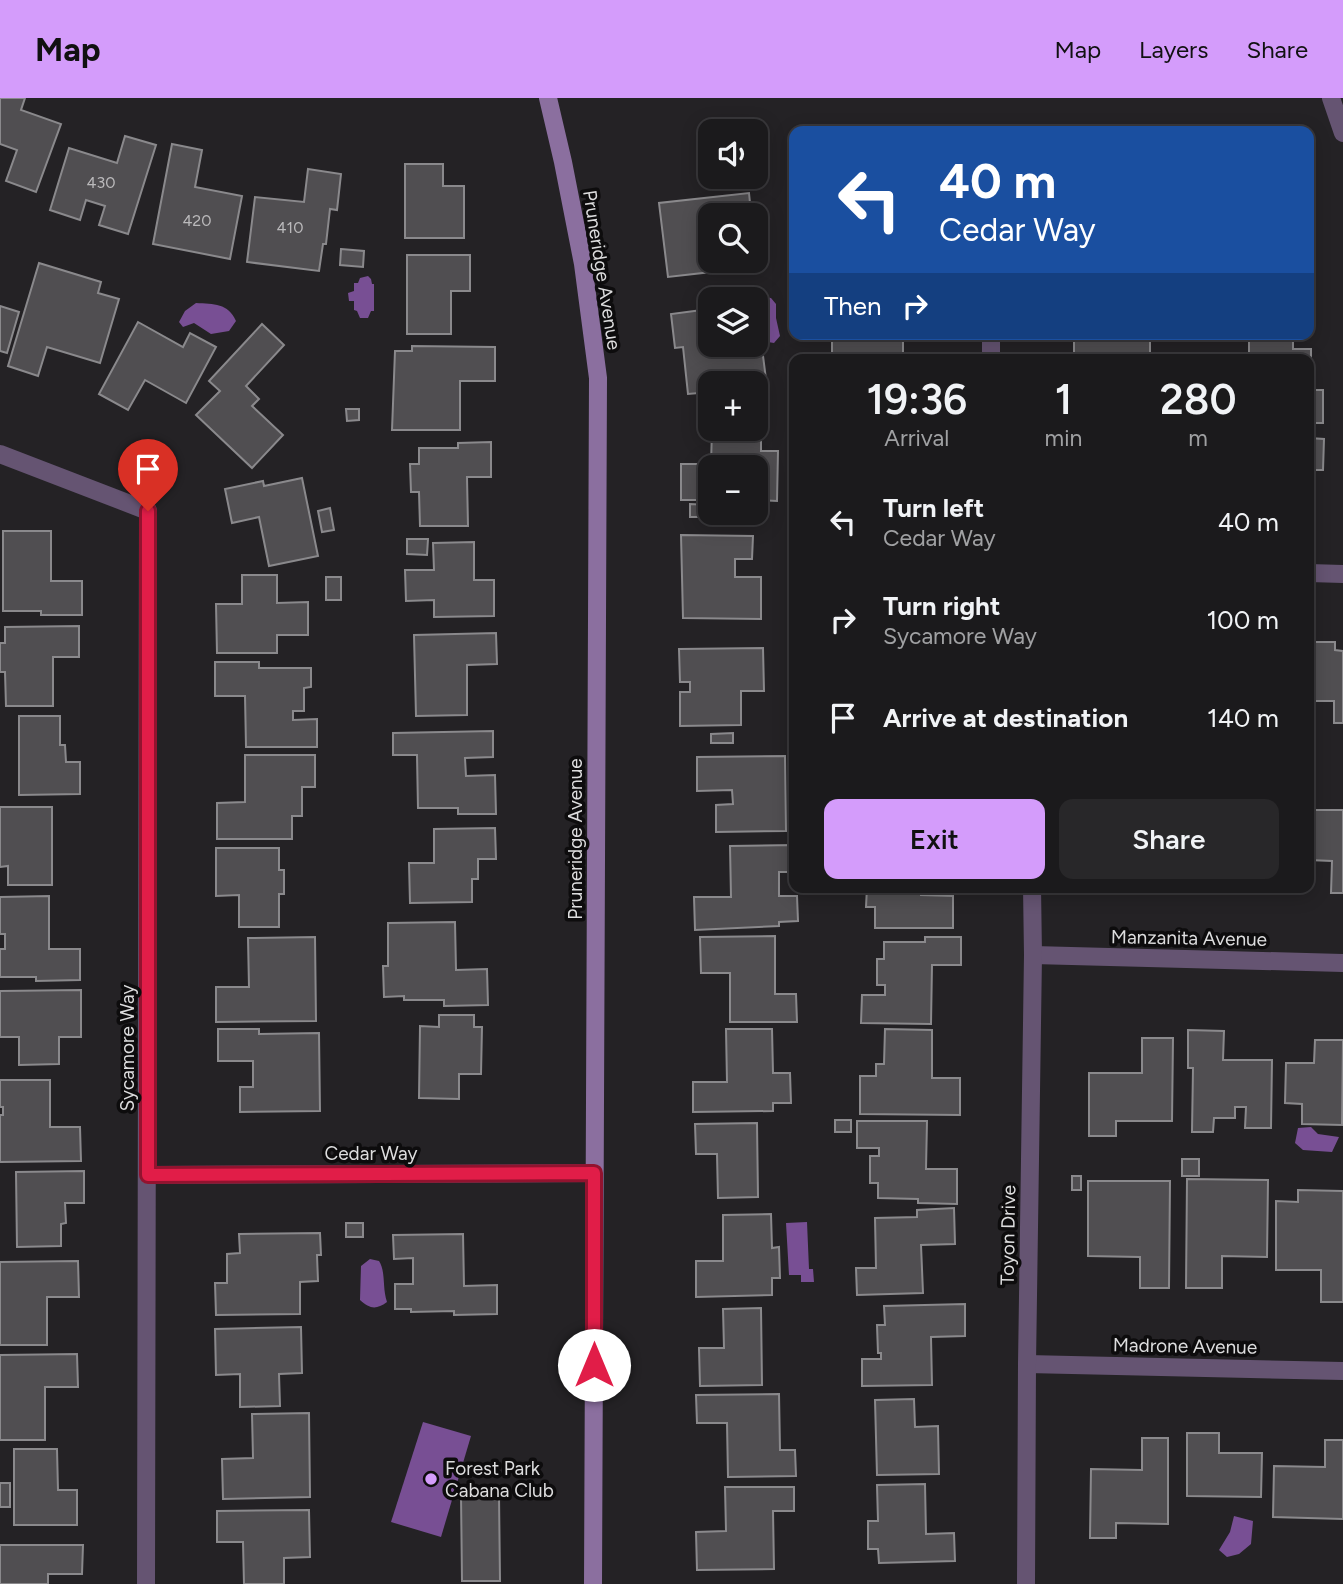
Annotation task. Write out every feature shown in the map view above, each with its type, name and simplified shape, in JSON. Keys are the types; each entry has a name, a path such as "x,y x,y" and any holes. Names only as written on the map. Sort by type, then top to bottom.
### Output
{"main road":[{"name":"Pruneridge Avenue","path":"548,98 583,264 598,378 593,1584"}],"street":[{"path":"1331,98 1343,133"},
{"name":"Sycamore Way","path":"0,454 148,511 146,1584"},
{"path":"1314,573 1343,574"},
{"name":"Toyon Drive","path":"1027,1584 1032,893"},
{"name":"Manzanita Avenue","path":"1033,956 1343,963"},
{"name":"Cedar Way","path":"148,1175 594,1173"},
{"name":"Madrone Avenue","path":"1027,1364 1343,1371"}],"shaded area":[{"path":"368,276 374,284 374,311 371,311 368,318 360,318 354,310 354,301 349,301 348,293 354,291 354,283"},
{"path":"768,298 776,304 780,336 774,343 768,342"},
{"path":"196,303 225,308 236,321 229,331 211,334 194,323 183,327 179,322 185,311"},
{"path":"1311,1127 1318,1134 1339,1137 1332,1152 1303,1150 1295,1143 1298,1128"},
{"path":"807,1222 809,1269 813,1269 814,1282 801,1282 801,1275 789,1275 786,1223"},
{"path":"370,1259 379,1261 381,1265 387,1302 376,1307 370,1307 360,1300 361,1266"},
{"name":"Forest Park Cabana Club","path":"423,1422 471,1436 441,1537 391,1522"},
{"path":"1234,1516 1253,1521 1251,1544 1239,1554 1227,1557 1219,1550 1230,1532"}],"building":[{"path":"0,98 25,98 21,110 61,124 36,192 6,181 17,150 0,144"},
{"path":"125,136 156,145 128,234 99,225 105,206 86,200 80,220 50,210 69,148 117,163"},
{"path":"172,144 202,150 195,187 242,196 230,259 153,244"},
{"path":"405,164 443,164 443,186 464,186 464,238 405,238"},
{"path":"308,169 341,174 337,210 330,209 326,244 323,244 319,271 247,262 255,197 304,202"},
{"path":"749,193 750,203 698,203 698,273 702,273 668,277 659,203"},
{"path":"341,249 364,251 363,267 340,265"},
{"path":"407,255 470,255 470,291 451,291 451,334 407,334"},
{"path":"39,263 101,282 98,293 119,299 100,363 47,347 38,376 8,366"},
{"path":"0,306 19,312 7,353 0,351"},
{"path":"698,311 698,357 763,357 765,371 698,371 698,393 688,394 683,347 675,348 671,314"},
{"path":"138,322 183,347 190,333 216,347 186,403 145,380 128,410 99,394"},
{"path":"262,324 284,345 246,386 259,399 252,406 283,435 252,468 196,415 220,391 209,381"},
{"path":"832,340 903,340 903,354 832,354"},
{"path":"1074,340 1150,340 1150,354 1074,354"},
{"path":"1249,340 1293,340 1293,349 1311,349 1311,354 1249,354"},
{"path":"412,346 495,347 495,381 460,381 460,430 392,430 395,351 412,351"},
{"path":"1314,390 1323,390 1323,423 1314,423"},
{"path":"346,409 359,409 359,420 347,421"},
{"path":"1314,438 1324,439 1323,470 1314,470"},
{"path":"712,441 761,441 761,451 778,451 777,501 768,501 768,455 711,455"},
{"path":"491,442 491,477 467,477 468,526 420,526 419,492 411,492 410,464 419,464 419,448 458,448 458,443"},
{"path":"681,464 698,464 698,500 681,500"},
{"path":"302,478 318,556 269,566 259,517 232,523 225,489 263,481 264,486"},
{"path":"690,504 698,504 698,517 690,517"},
{"path":"330,508 334,530 322,532 318,511"},
{"path":"3,531 51,531 51,581 82,581 82,615 3,611"},
{"path":"681,535 753,536 752,559 735,559 735,577 761,577 761,619 683,618"},
{"path":"407,539 428,539 427,555 407,554"},
{"path":"474,542 474,580 494,580 494,616 434,617 434,600 406,601 405,570 434,570 433,543"},
{"path":"242,575 277,575 277,603 308,602 308,635 277,635 277,653 217,653 216,604 242,604"},
{"path":"326,577 341,577 341,600 326,600"},
{"path":"79,626 79,657 53,657 53,706 6,706 5,672 0,672 0,643 5,643 5,627"},
{"path":"496,633 497,664 467,665 467,715 416,716 414,635"},
{"path":"1314,642 1335,642 1335,650 1343,651 1343,723 1334,723 1334,701 1314,701"},
{"path":"763,648 764,691 741,691 741,725 680,726 680,692 690,692 690,682 680,682 679,649"},
{"path":"215,662 259,662 259,668 311,668 311,687 304,688 304,711 293,711 293,720 317,719 317,747 246,747 245,696 215,696"},
{"path":"19,716 60,716 60,745 65,745 66,762 80,762 80,794 19,795"},
{"path":"493,731 493,757 465,758 466,776 495,775 496,814 458,814 458,808 418,808 417,755 393,755 393,733"},
{"path":"733,733 733,743 711,743 711,734"},
{"path":"245,755 315,755 315,787 302,787 302,816 292,816 292,839 217,839 217,803 245,802"},
{"path":"785,756 786,831 716,832 716,805 733,804 732,790 697,791 697,757"},
{"path":"0,807 52,807 52,885 8,885 8,866 0,867"},
{"path":"1314,810 1343,810 1343,893 1331,893 1332,861 1314,860"},
{"path":"495,828 496,859 478,859 478,879 472,879 472,902 410,903 409,863 434,863 434,829"},
{"path":"789,845 789,872 779,872 779,896 797,896 798,921 779,922 779,926 695,930 694,897 731,897 730,846"},
{"path":"216,848 279,848 279,870 284,870 284,894 279,894 279,927 239,927 239,895 216,896"},
{"path":"867,893 953,896 953,928 875,928 875,907 866,907"},
{"path":"49,896 49,949 80,949 80,980 36,981 36,977 0,977 0,949 5,949 5,934 0,934 0,897"},
{"path":"455,922 456,970 487,969 488,1005 444,1006 444,1000 384,997 383,966 388,966 388,923"},
{"path":"775,936 775,994 796,994 797,1022 730,1022 730,973 701,973 700,937"},
{"path":"315,937 316,1021 216,1022 216,987 249,987 248,938"},
{"path":"925,937 961,937 961,965 932,965 931,1024 861,1023 862,995 885,995 885,985 877,985 877,959 884,959 884,942 925,942"},
{"path":"81,990 81,1037 59,1037 59,1064 19,1065 19,1037 0,1037 0,991"},
{"path":"439,1015 474,1015 474,1027 482,1027 481,1074 459,1074 459,1099 419,1098 420,1026 439,1027"},
{"path":"218,1029 259,1029 259,1034 319,1033 320,1111 240,1112 240,1087 253,1087 253,1061 218,1061"},
{"path":"726,1029 772,1029 773,1073 790,1073 791,1103 773,1103 773,1111 693,1112 693,1082 727,1082"},
{"path":"885,1029 932,1030 932,1078 960,1078 960,1115 860,1114 860,1076 876,1076 876,1064 884,1064"},
{"path":"1188,1030 1224,1031 1223,1060 1272,1060 1271,1128 1245,1128 1246,1107 1235,1107 1235,1118 1214,1118 1213,1132 1192,1132 1193,1068 1188,1068"},
{"path":"1142,1038 1173,1038 1172,1121 1116,1121 1116,1136 1089,1136 1089,1073 1142,1073"},
{"path":"1315,1040 1343,1040 1342,1125 1302,1124 1302,1104 1285,1103 1286,1063 1314,1063"},
{"path":"0,1080 50,1080 50,1127 80,1127 81,1161 0,1162 0,1115 3,1115 3,1107 0,1107"},
{"path":"835,1120 851,1120 851,1132 835,1132"},
{"path":"857,1121 927,1121 926,1169 957,1169 957,1204 878,1198 878,1183 870,1183 870,1156 879,1156 879,1148 857,1148"},
{"path":"757,1123 758,1197 718,1198 717,1154 696,1154 695,1124"},
{"path":"1182,1159 1199,1159 1199,1176 1182,1176"},
{"path":"84,1171 84,1203 65,1203 66,1223 61,1224 61,1246 17,1247 16,1172"},
{"path":"1072,1176 1081,1176 1081,1190 1072,1190"},
{"path":"1187,1179 1268,1180 1267,1257 1222,1256 1222,1288 1186,1288"},
{"path":"1088,1181 1170,1181 1169,1288 1140,1288 1140,1257 1088,1256"},
{"path":"1298,1190 1343,1191 1343,1302 1321,1302 1321,1270 1276,1270 1276,1201 1298,1202"},
{"path":"954,1208 955,1244 921,1245 923,1293 857,1295 856,1268 876,1268 875,1218 917,1217 917,1210"},
{"path":"771,1214 772,1248 779,1247 780,1278 772,1278 772,1295 696,1297 696,1261 723,1261 723,1215"},
{"path":"346,1223 363,1223 363,1237 346,1237"},
{"path":"320,1233 318,1281 300,1282 300,1314 216,1315 215,1283 227,1283 227,1254 240,1253 239,1234"},
{"path":"463,1234 464,1286 497,1285 497,1314 454,1315 454,1311 411,1312 411,1309 395,1309 395,1284 413,1284 413,1258 394,1259 393,1235"},
{"path":"78,1261 79,1297 47,1297 47,1345 0,1345 0,1262"},
{"path":"965,1304 965,1336 931,1337 932,1385 862,1386 862,1359 881,1359 881,1353 878,1353 877,1325 885,1325 884,1306"},
{"path":"761,1308 762,1385 700,1386 699,1348 724,1348 723,1309"},
{"path":"301,1327 302,1373 279,1374 280,1406 240,1407 240,1374 216,1375 215,1329"},
{"path":"77,1354 78,1387 45,1387 45,1440 0,1440 0,1355"},
{"path":"779,1394 780,1450 795,1450 796,1476 728,1477 727,1423 697,1423 696,1395"},
{"path":"914,1399 915,1427 938,1426 939,1474 877,1475 875,1400"},
{"path":"309,1413 310,1497 223,1499 222,1459 253,1458 252,1414"},
{"path":"1187,1433 1219,1433 1219,1453 1262,1453 1261,1497 1187,1496"},
{"path":"1142,1438 1168,1438 1168,1524 1116,1523 1116,1538 1090,1538 1091,1469 1142,1470"},
{"path":"1325,1440 1343,1440 1343,1519 1273,1517 1274,1466 1325,1467"},
{"path":"14,1449 57,1449 58,1490 77,1490 77,1525 14,1525"},
{"path":"0,1483 10,1483 10,1507 0,1507"},
{"path":"925,1484 926,1534 954,1533 955,1561 879,1563 878,1549 868,1549 868,1521 878,1521 877,1485"},
{"path":"725,1487 794,1487 794,1511 773,1511 774,1569 697,1570 696,1532 726,1531"},
{"name":"Forest Park Cabana Club","path":"461,1495 499,1495 500,1581 462,1581"},
{"path":"309,1510 310,1557 284,1558 284,1584 244,1584 243,1542 217,1542 217,1511"},
{"path":"0,1545 83,1545 82,1574 48,1574 48,1584 0,1584"}],"place":[{"name":"Forest Park Cabana Club","path":"431,1479"}],"route":[{"path":"148,511 148,1175 594,1173 594,1365"}]}
